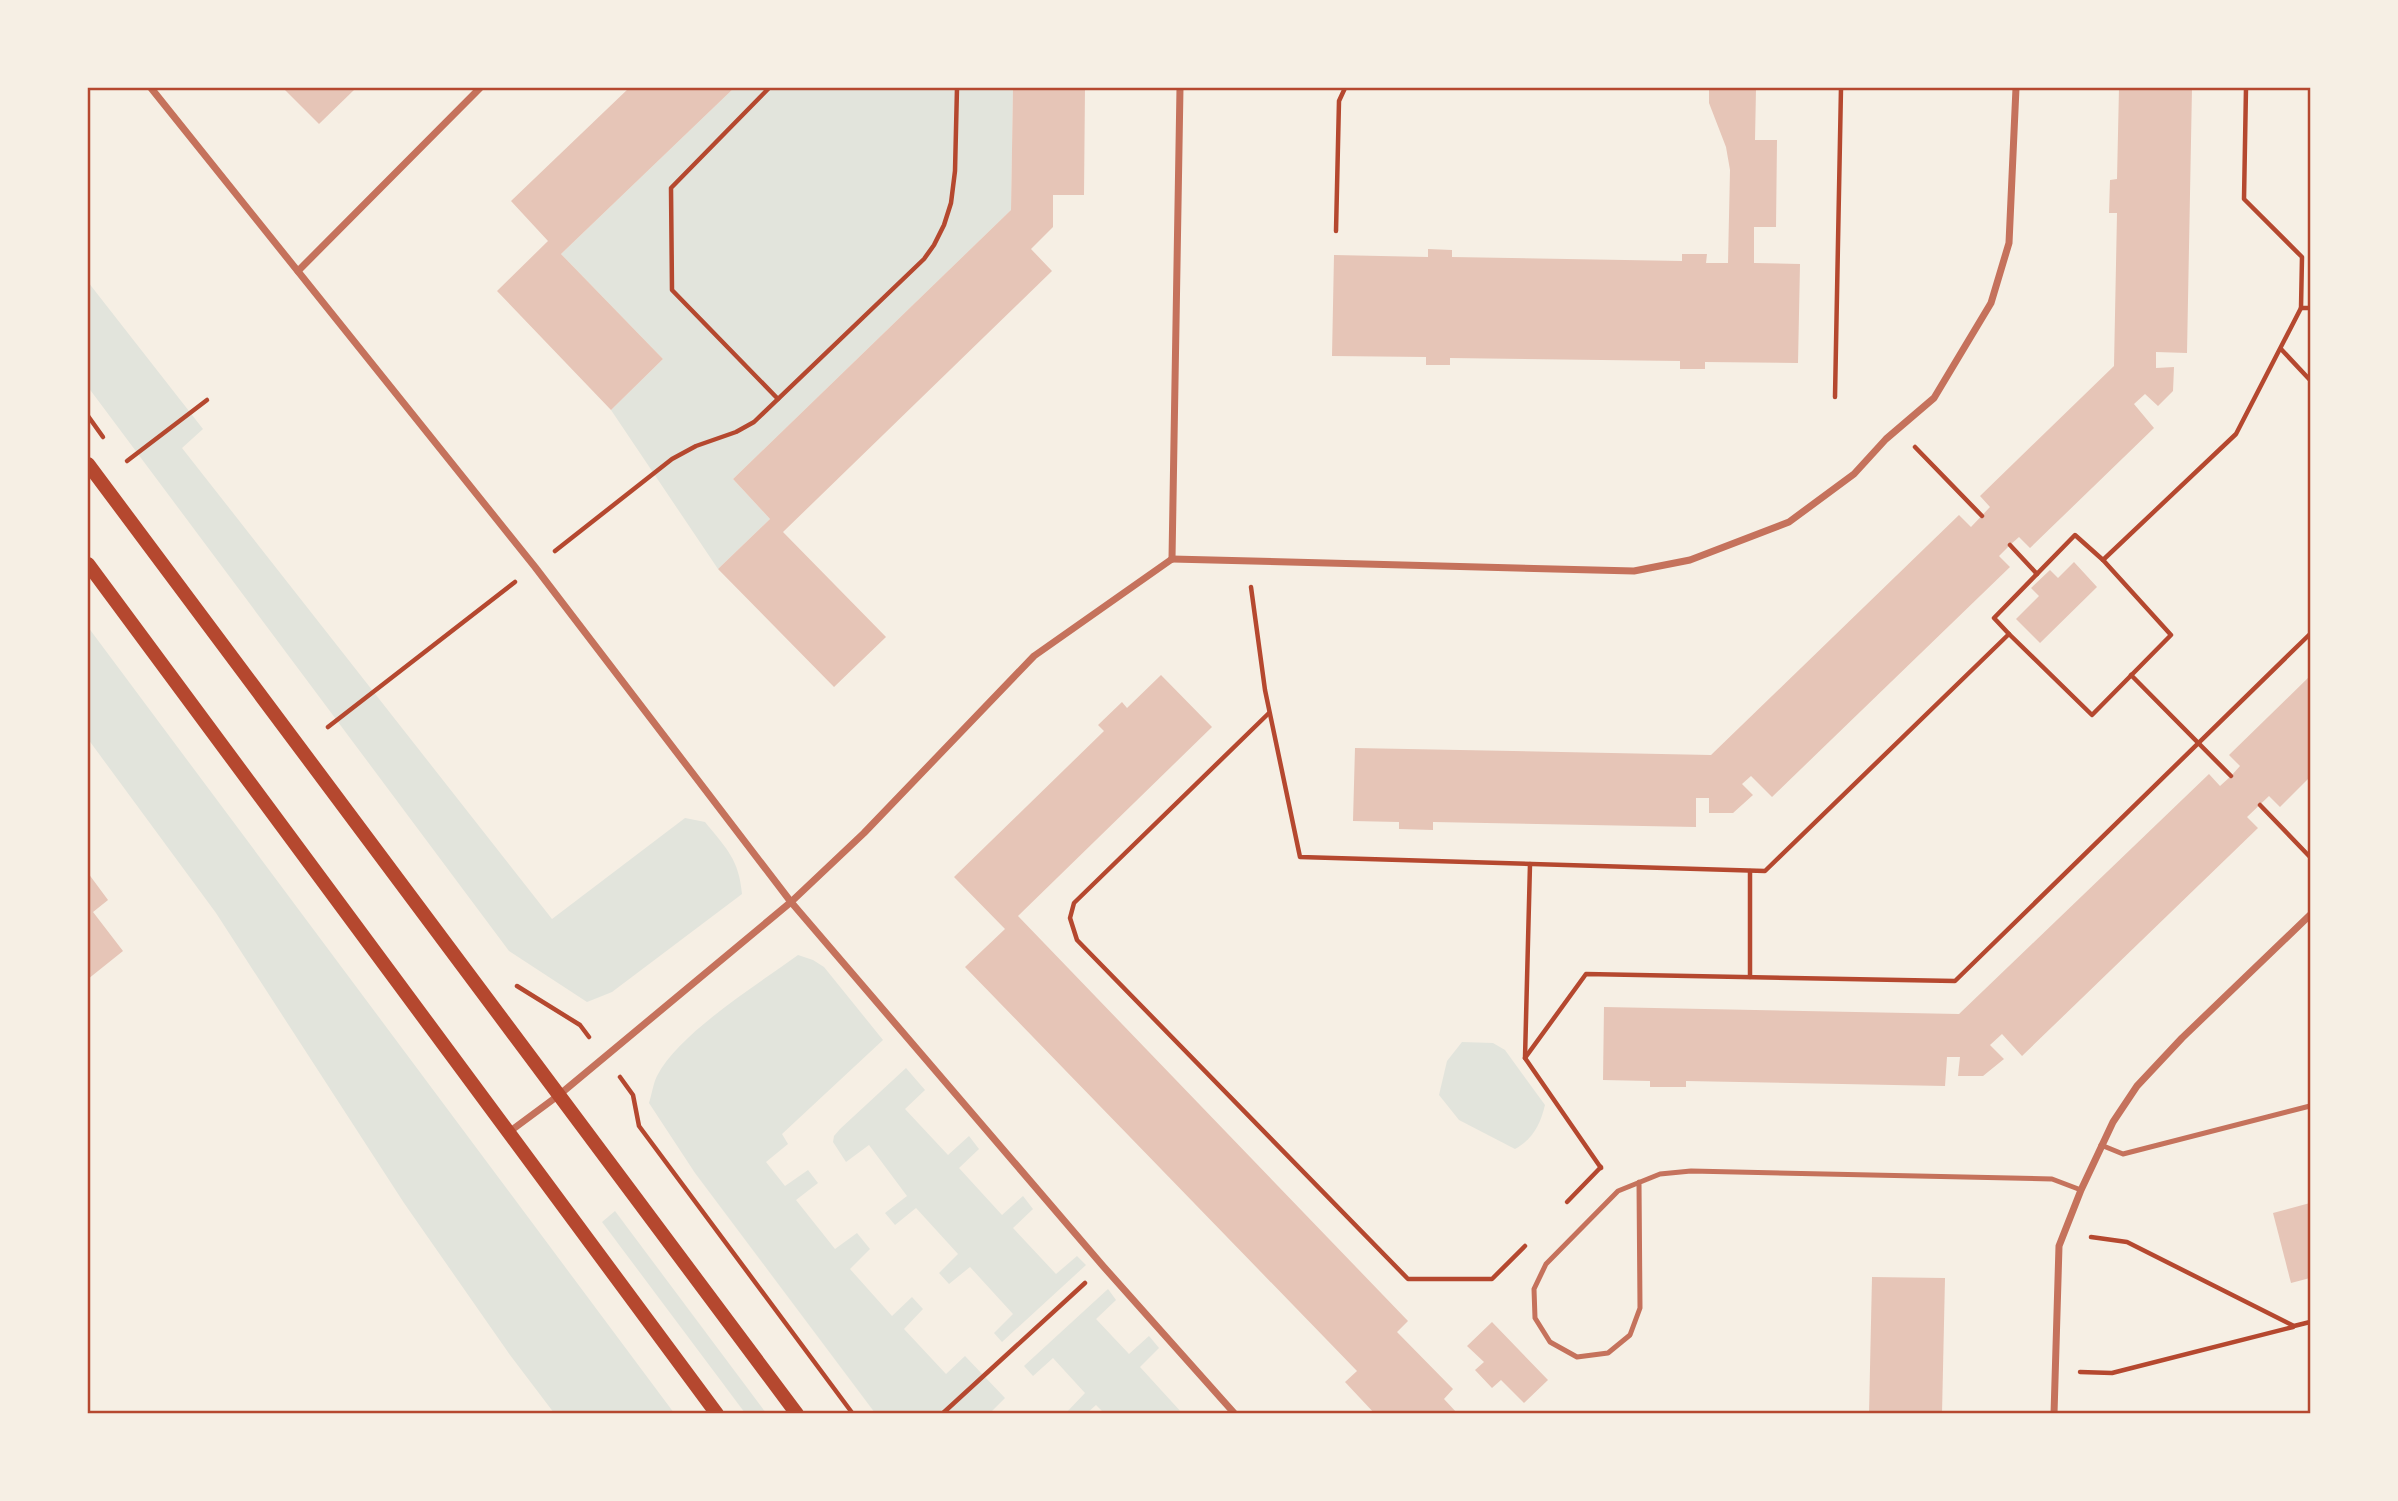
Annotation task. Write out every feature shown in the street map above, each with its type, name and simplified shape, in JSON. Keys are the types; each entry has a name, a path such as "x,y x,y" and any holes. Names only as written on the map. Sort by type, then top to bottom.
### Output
{"main road":[{"path":"88,464 797,1413"},
{"path":"88,564 717,1413"}],"street":[{"path":"151,88 535,567 791,902 1103,1266 1235,1413"},
{"path":"298,271 480,88"},
{"path":"1172,559 1180,88"},
{"path":"509,1132 558,1095 791,902 864,833 1034,656 1172,559 1634,570 1690,560 1789,522 1854,474 1898,429 1934,398 1991,303 2009,243 2016,88"},
{"path":"2054,1413 2059,1246 2101,1145 2137,1086 2182,1038 2311,915"}],"lane":[{"path":"2101,1145 2123,1154 2311,1106"},
{"path":"1639,1182 1640,1308 1637,1317 1630,1335 1608,1353 1577,1357 1550,1342 1535,1318 1534,1289 1546,1264 1618,1191 1639,1182 1660,1174 1705,1171 2052,1179 2081,1190"}],"path":[{"path":"769,88 671,188 672,290 778,400"},
{"path":"328,727 672,459 754,422 924,259 944,225 951,203 955,171 957,88"},
{"path":"1336,231 1339,101 1345,88"},
{"path":"1835,397 1841,88"},
{"path":"2103,560 2236,434 2301,307 2302,257 2245,199 2246,88"},
{"path":"2301,307 2311,308"},
{"path":"2281,349 2311,380"},
{"path":"127,461 207,400"},
{"path":"1898,429 1982,516"},
{"path":"2075,535 2103,560 2171,635 2092,715 1994,618 2075,535"},
{"path":"2010,545 2037,574"},
{"path":"1247,561 1270,712 1300,857 1765,871 2009,634"},
{"path":"1525,1058 1586,974 1955,981 2311,634"},
{"path":"2132,675 2231,776"},
{"path":"1270,712 1074,903 1070,918 1077,940 1408,1279 1492,1279 1528,1242"},
{"path":"2260,805 2311,857"},
{"path":"1530,864 1525,1058 1618,1191"},
{"path":"1749,871 1750,977"},
{"path":"633,1095 639,1126 853,1413"},
{"path":"1565,1205 1601,1167"},
{"path":"2064,1234 2127,1242 2294,1326"},
{"path":"942,1413 1103,1266"},
{"path":"2054,1371 2112,1373 2311,1322"}],"shaded area":[{"path":"734,88 1013,88 1011,210 733,479 770,519 718,569 611,410 663,359 561,254"},
{"path":"88,282 203,429 182,448 552,919 685,818 705,822 725,847 735,863 742,894 612,992 587,1002 509,951 88,387"},
{"path":"88,627 674,1413 554,1413 510,1355 404,1203 216,913 88,739"},
{"path":"798,955 824,967 883,1040 782,1134 788,1144 766,1162 785,1186 808,1170 818,1183 796,1200 835,1249 857,1233 870,1249 850,1269 892,1316 912,1297 923,1309 904,1329 946,1374 965,1356 1005,1398 990,1413 875,1413 695,1173 649,1103 657,1076 683,1043 720,1011"},
{"path":"1462,1042 1493,1043 1505,1050 1545,1105 1535,1131 1515,1149 1459,1120 1439,1095 1447,1061"},
{"path":"906,1068 925,1090 905,1109 948,1155 969,1136 979,1149 959,1168 1002,1215 1023,1196 1033,1209 1013,1228 1056,1274 1077,1256 1086,1265 1002,1342 994,1333 1013,1314 970,1267 949,1284 939,1273 958,1254 916,1208 895,1225 885,1213 907,1196 869,1145 846,1162 833,1142 840,1129"},
{"path":"615,1211 766,1413 745,1413 602,1222"},
{"path":"1108,1289 1116,1300 1096,1319 1129,1354 1149,1336 1159,1348 1140,1367 1182,1413 1104,1413 1096,1405 1087,1413 1066,1413 1085,1393 1053,1358 1033,1376 1024,1366"}],"building":[{"path":"283,88 356,88 319,124"},
{"path":"629,88 734,88 561,254 663,359 611,410 497,291 548,241 511,201"},
{"path":"1013,88 1085,88 1084,195 1053,195 1053,227 1031,249 1052,271 783,532 886,637 834,687 718,569 770,519 733,479 1011,210"},
{"path":"1709,88 1756,89 1755,140 1777,140 1776,227 1754,227 1754,263 1800,264 1798,363 1705,362 1705,369 1680,369 1680,361 1450,358 1450,365 1426,365 1426,357 1332,356 1334,255 1428,257 1428,249 1452,250 1452,257 1682,261 1682,254 1707,254 1706,263 1728,263 1730,170 1726,147 1709,103"},
{"path":"2119,88 2192,88 2187,353 2156,352 2156,368 2174,367 2173,391 2158,406 2145,394 2134,404 2154,428 2030,548 2019,537 2010,545 1999,556 2010,567 1772,797 1751,776 1742,784 1753,795 1733,813 1709,813 1709,798 1696,798 1696,827 1433,822 1433,830 1399,829 1399,822 1353,821 1355,748 1711,755 1959,515 1971,527 1990,507 1980,496 2114,366 2117,213 2109,213 2110,180 2117,179"},
{"path":"2074,562 2097,587 2040,643 2016,619 2039,596 2031,588 2050,570 2058,578"},
{"path":"1161,675 1212,727 1018,916 1408,1321 1397,1332 1453,1389 1444,1399 1458,1414 1375,1414 1345,1382 1357,1371 965,967 1005,929 954,877 1104,731 1098,725 1122,702 1127,708"},
{"path":"2310,676 2310,777 2280,807 2269,796 2247,817 2258,828 2022,1056 2002,1034 1990,1045 2004,1059 1983,1076 1958,1076 1960,1057 1947,1057 1945,1086 1686,1081 1686,1087 1650,1087 1650,1081 1603,1080 1604,1007 1959,1014 2209,774 2220,786 2231,776 2240,766 2229,755"},
{"path":"88,873 108,900 93,912 123,951 88,979"},
{"path":"2310,1203 2310,1278 2291,1283 2273,1213"},
{"path":"1872,1277 1945,1278 1942,1414 1869,1414"},
{"path":"1492,1322 1548,1380 1524,1403 1501,1380 1492,1388 1475,1370 1484,1362 1467,1346"}]}
